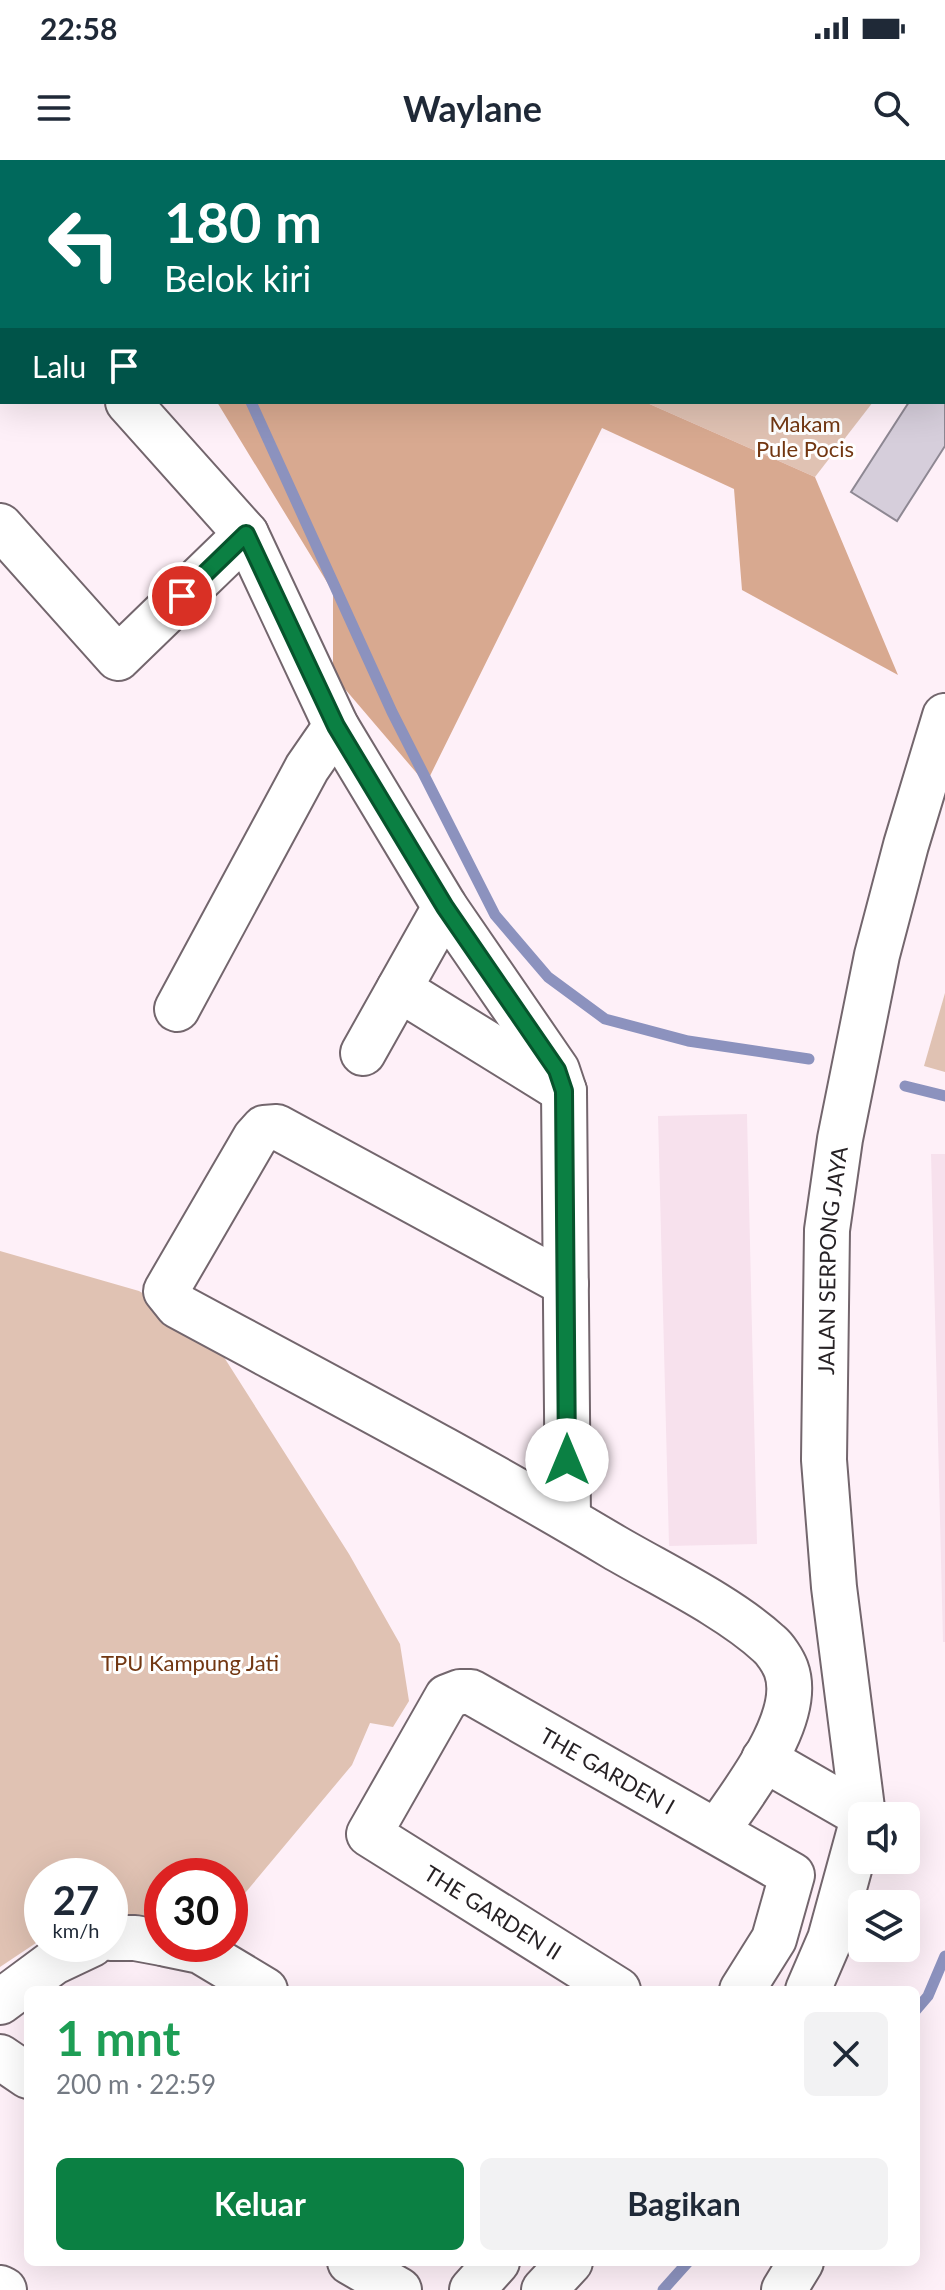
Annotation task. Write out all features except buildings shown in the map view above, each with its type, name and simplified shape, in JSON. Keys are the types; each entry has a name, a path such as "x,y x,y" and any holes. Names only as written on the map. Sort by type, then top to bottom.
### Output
{"street":[{"path":"130,404 246,534 336,726 445,907 557,1070 564,1091 568,1519"},
{"path":"0,526 118,658 246,534"},
{"name":"JALAN SERPONG JAYA","path":"861,1802 834,1587 824,1460 827,1230 840,1139 877,955 945,716"},
{"path":"177,1009 307,768 336,726"},
{"path":"363,1053 445,907"},
{"path":"399,989 564,1091"},
{"path":"566,1284 277,1127 264,1128 255,1138 166,1291 178,1306 568,1519 721,1610 771,1646 786,1669 789,1699 781,1727 717,1831"},
{"name":"THE GARDEN I","path":"369,1834 447,1697 471,1692 792,1875 774,1939 745,1986"},
{"path":"764,1759 848,1807"},
{"name":"THE GARDEN II","path":"369,1834 612,1986"},
{"path":"810,1986 830,1939 848,1873"},
{"path":"0,2002 54,1962"},
{"path":"218,1962 258,1986"},
{"path":"0,2057 24,2073"},
{"path":"357,2266 399,2290"},
{"path":"472,2290 493,2266"},
{"path":"544,2290 566,2266"},
{"path":"784,2290 799,2266"}],"shaded area":[{"path":"218,404 650,404 815,477 898,675 742,590 734,489 602,428 426,784 333,675 333,592"},
{"path":"747,1114 757,1544 669,1546 658,1116"},
{"path":"931,1154 945,1154 945,1642 943,1642"}],"green space":[{"name":"Makam Pule Pocis","path":"650,404 871,404 815,477"},
{"path":"945,993 945,1072 924,1066"},
{"name":"TPU Kampung Jati","path":"0,1251 139,1291 208,1332 349,1554 400,1644 409,1701 393,1727 370,1723 352,1765 248,1889 248,1858 144,1858 144,1925 128,1926 128,1858 24,1858 24,1951 0,1967"}],"waterway":[{"path":"252,404 392,712 495,915 548,977 605,1019 688,1041 809,1059"},
{"path":"905,1086 945,1096"},
{"path":"920,2005 928,1996 945,1956"},
{"path":"663,2290 684,2266"}],"route":[{"path":"182,596 246,534 336,726 445,907 557,1070 564,1091 567,1460"}]}
